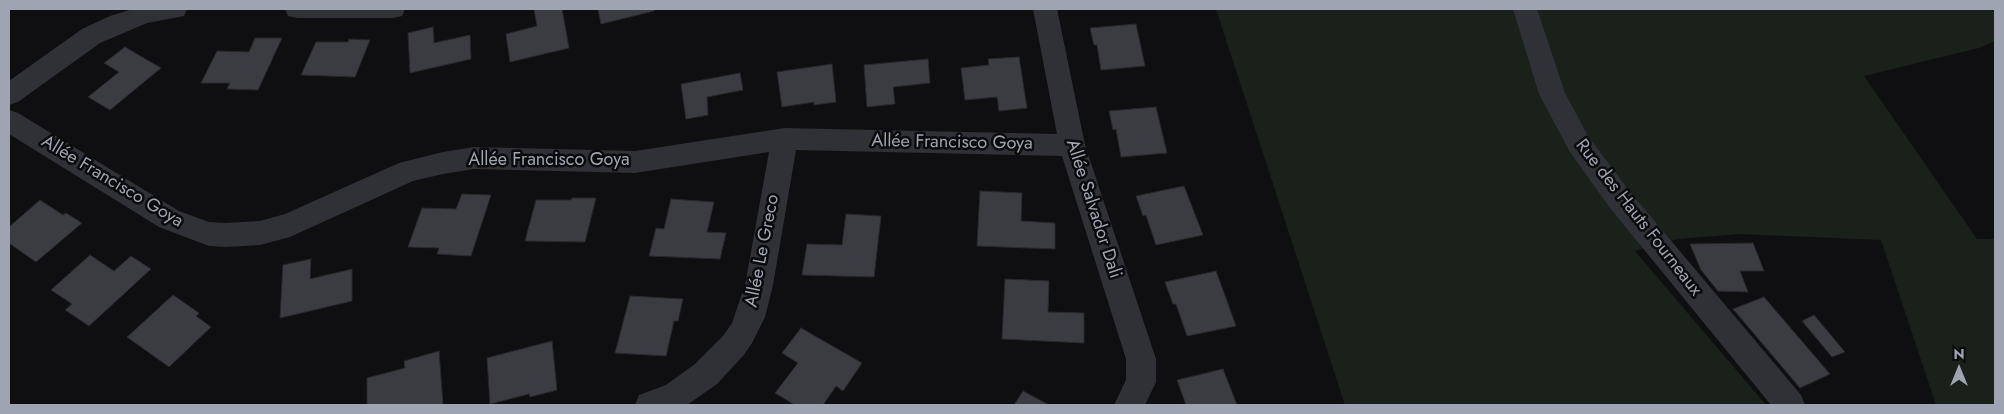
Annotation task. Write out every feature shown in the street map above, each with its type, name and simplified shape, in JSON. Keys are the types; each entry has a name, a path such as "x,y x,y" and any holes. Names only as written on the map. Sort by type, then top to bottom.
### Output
{"street":[{"path":"9,95 91,36 139,16 175,9"},
{"path":"297,9 393,9"},
{"name":"Allée Salvador Dali","path":"1046,9 1072,145 1138,348 1142,371 1141,382 1129,405"},
{"name":"Rue des Hauts Fourneaux","path":"1525,9 1552,94 1578,144 1620,200 1790,405"},
{"name":"Allée Francisco Goya","path":"9,121 181,226 208,234 225,235 260,233 290,225 378,184 409,172 443,163 492,158 635,162 785,139 1072,145"},
{"name":"Allée Le Greco","path":"650,405 676,395 706,374 733,346 742,333 750,317 758,285 785,139"}],"shaded area":[{"path":"1216,9 1995,9 1995,41 1979,48 1864,76 1977,239 1995,239 1995,405 1936,405 1881,240 1739,234 1678,239 1635,251 1766,405 1345,405"}],"building":[{"path":"534,9 562,9 569,48 510,62 506,34 537,26"},
{"path":"598,9 654,9 654,11 601,24"},
{"path":"1136,24 1145,66 1101,70 1097,45 1094,45 1090,28"},
{"path":"433,27 434,43 470,35 471,59 410,73 408,33"},
{"path":"255,38 282,38 258,90 227,89 230,83 201,83 217,51 249,52"},
{"path":"349,39 370,40 355,77 301,75 316,42 348,42"},
{"path":"125,47 161,68 110,110 88,97 119,72 104,63"},
{"path":"1019,57 1027,108 999,111 997,97 965,100 961,68 989,65 988,59"},
{"path":"928,59 930,83 893,87 895,104 867,107 864,65"},
{"path":"832,64 836,102 814,105 814,102 782,107 777,72"},
{"path":"740,73 743,90 707,97 708,115 686,119 681,84"},
{"path":"1156,107 1167,153 1121,157 1116,129 1113,130 1109,111"},
{"path":"1184,186 1203,235 1156,245 1146,215 1143,216 1136,196"},
{"path":"980,191 1022,193 1021,221 1055,223 1055,249 977,246"},
{"path":"462,194 491,195 471,256 437,254 439,248 408,247 422,208 456,209"},
{"path":"572,198 596,198 585,242 525,241 536,200 571,200"},
{"path":"671,199 714,202 707,232 726,233 720,259 649,256 656,228 664,229"},
{"path":"40,200 63,215 66,213 82,223 36,262 9,243 9,227"},
{"path":"846,214 881,216 874,277 802,275 807,244 842,245"},
{"path":"1753,243 1764,271 1740,271 1748,292 1718,291 1701,270 1690,244"},
{"path":"90,255 114,271 131,256 151,269 89,326 65,310 72,304 51,290"},
{"path":"311,259 310,279 352,269 352,301 280,318 283,265"},
{"path":"1216,271 1236,326 1187,336 1176,304 1173,304 1165,282"},
{"path":"1005,279 1049,281 1048,312 1084,313 1084,343 1002,339"},
{"path":"173,295 199,313 196,316 211,327 169,367 127,337"},
{"path":"630,296 683,299 678,321 674,321 666,356 615,353"},
{"path":"1764,297 1830,374 1800,388 1733,309"},
{"path":"1814,315 1845,352 1832,357 1802,321"},
{"path":"801,328 862,363 843,391 836,386 823,405 795,405 775,393 798,363 782,353"},
{"path":"552,341 557,390 530,397 529,394 490,404 487,358"},
{"path":"439,351 443,405 367,405 367,378 405,368 404,361"},
{"path":"1223,369 1237,405 1186,405 1177,380"},
{"path":"1023,391 1049,405 1014,405"}]}
